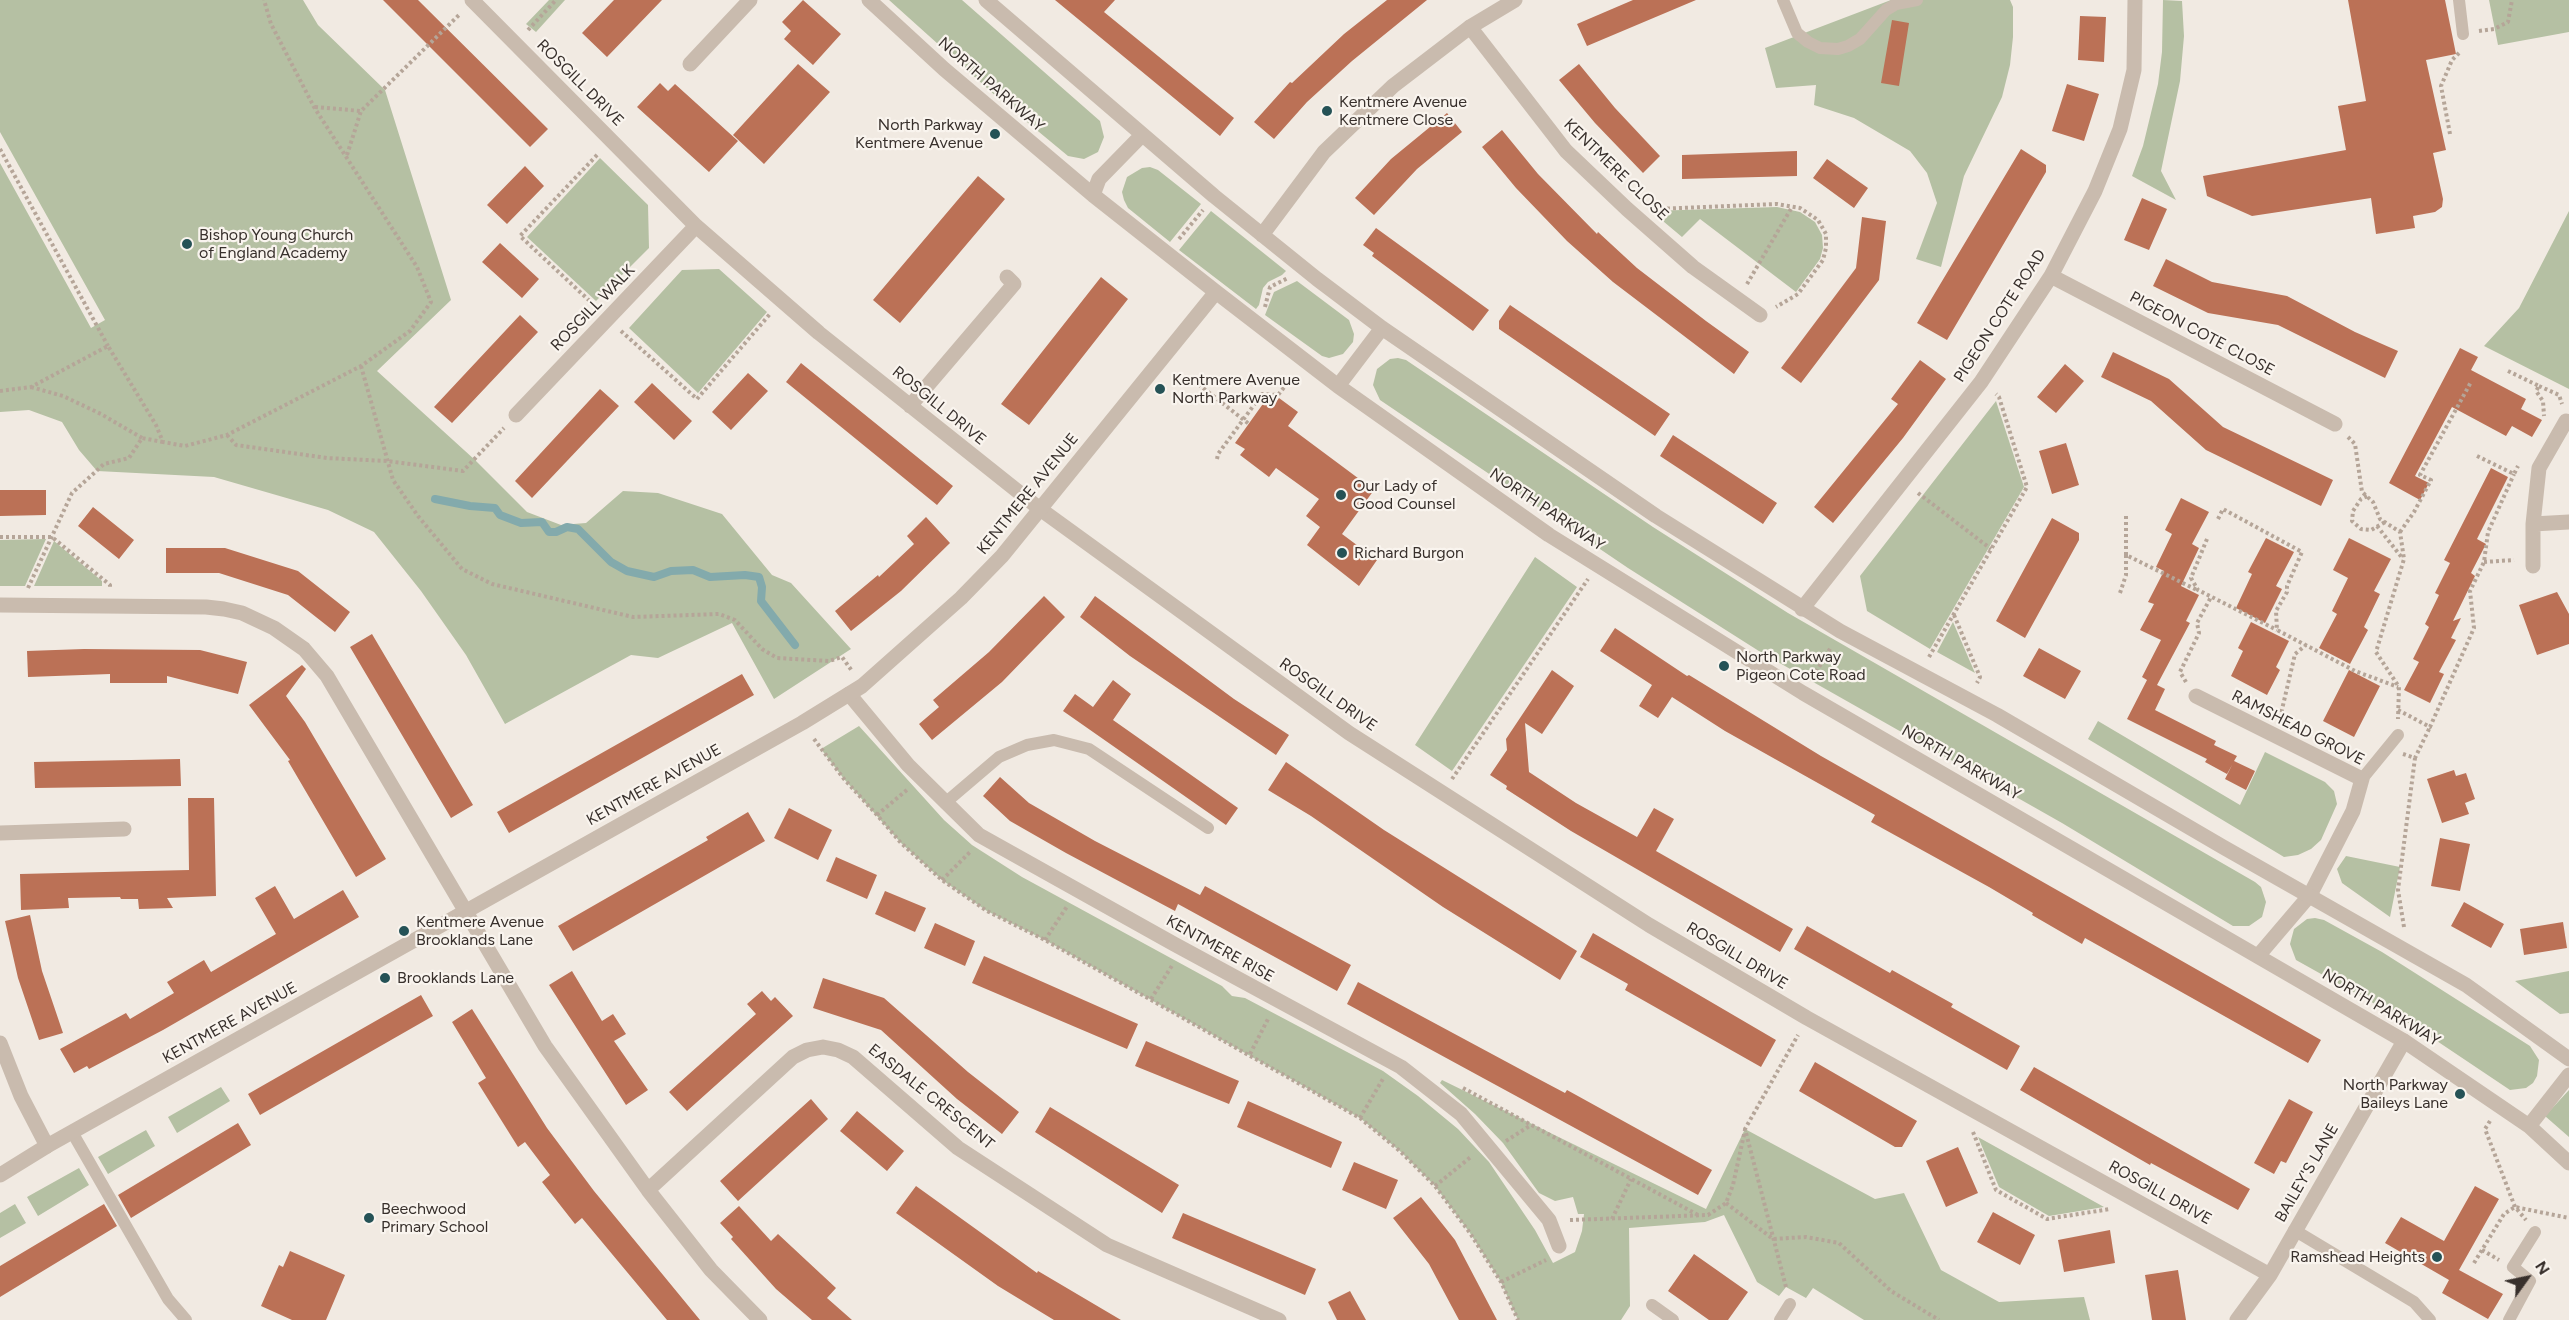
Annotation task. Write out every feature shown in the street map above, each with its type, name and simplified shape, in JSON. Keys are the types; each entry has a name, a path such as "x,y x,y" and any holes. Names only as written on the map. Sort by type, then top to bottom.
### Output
{"street":[{"path":"690,64 750,0"},
{"name":"NORTH PARKWAY","path":"869,0 944,69 1093,195 1167,254 1338,386 1549,535 1803,693 2404,1041 2529,1126 2569,1163"},
{"path":"986,0 1214,196 1301,266 1382,328 1656,516 1840,632 1968,699 2466,985 2569,1059"},
{"path":"1262,235 1324,152 1393,86 1470,27 1515,0"},
{"name":"PIGEON COTE ROAD","path":"1802,609 1981,382 2051,276 2095,191 2120,129 2134,70 2135,0"},
{"name":"ROSGILL DRIVE","path":"472,1 696,226 819,333 1040,509 1349,733 1442,795 1649,925 1807,1018 2270,1275"},
{"name":"KENTMERE CLOSE","path":"1470,27 1566,152 1693,267 1760,315"},
{"path":"1093,195 1099,179 1142,135"},
{"name":"ROSGILL WALK","path":"516,415 696,226"},
{"name":"PIGEON COTE CLOSE","path":"2051,276 2335,424"},
{"path":"910,406 1014,284 1007,277"},
{"name":"KENTMERE AVENUE","path":"0,1175 47,1146 802,723 855,690 961,598 1002,556 1216,292"},
{"path":"1338,386 1382,328"},
{"path":"2534,566 2533,524 2539,468 2566,422"},
{"path":"2533,524 2569,522"},
{"path":"0,605 224,609 242,613 274,628 304,649 327,676 545,1046 648,1190 711,1270 760,1320"},
{"name":"KENTMERE RISE","path":"855,690 921,778 984,838 1393,1063 1461,1114 1549,1220 1559,1246"},
{"name":"RAMSHEAD GROVE","path":"2196,696 2362,779 2353,811 2310,895 2259,956"},
{"path":"0,833 124,829"},
{"name":"BAILEY'S LANE","path":"2237,1320 2270,1275 2404,1041"},
{"path":"0,1042 21,1096 47,1146"},
{"name":"EASDALE CRESCENT","path":"648,1190 793,1057 815,1048 838,1050 853,1057 958,1148 1107,1245 1279,1320"},
{"path":"2529,1126 2569,1075"}],"lane":[{"path":"1783,0 1797,33 1820,48 1838,49 1860,39 1886,10 1896,4 1917,0"},
{"path":"2459,0 2463,33"},
{"path":"2362,779 2398,735"},
{"path":"945,803 999,757 1027,745 1054,740 1089,748 1208,828"},
{"path":"72,1132 168,1299 186,1320"},
{"path":"2294,1230 2414,1302 2430,1320"},
{"path":"2509,1320 2530,1281 2513,1267 2535,1232"},
{"path":"1780,1320 1790,1304"},
{"path":"1652,1305 1673,1320"}],"path":[{"path":"31,387 63,396 101,414 142,438 185,446 227,435 361,366 410,331 430,302 417,267 314,107 271,24 264,0"},
{"path":"515,44 556,0"},
{"path":"2450,134 2441,86 2452,60 2462,50 2463,33 2494,29 2508,22 2512,0"},
{"path":"346,157 361,111 472,1"},
{"path":"314,107 361,111"},
{"path":"0,148 108,346 156,425 163,442"},
{"path":"1167,254 1214,196"},
{"path":"1627,209 1777,204 1800,208 1818,220 1826,234 1823,260 1798,294 1760,315"},
{"path":"1738,299 1792,207"},
{"path":"1254,322 1265,308 1270,287 1291,277 1301,266"},
{"path":"0,391 31,387 108,346"},
{"path":"1217,459 1218,453 1263,394 1278,395 1305,361"},
{"path":"361,366 393,480 418,516 462,569 492,584 633,617 719,614 735,620 762,649 777,658 828,661 842,657 855,690"},
{"path":"2508,371 2559,395"},
{"path":"1189,377 1249,424"},
{"path":"1919,674 2027,487 2000,397 1981,382"},
{"path":"2398,735 2399,687 2376,652 2404,559 2400,532 2431,480 2420,475 2471,382"},
{"path":"2539,386 2536,391 2543,401 2545,414 2540,424"},
{"path":"227,435 236,445 327,458 387,461 463,471 516,415"},
{"path":"2335,424 2355,444 2362,492 2373,502 2380,519 2400,532"},
{"path":"21,605 72,493 104,464 129,458 142,438"},
{"path":"2477,456 2514,474"},
{"path":"2398,710 2430,727 2474,628 2470,591 2484,562 2488,532 2519,464"},
{"path":"1904,481 1991,549"},
{"path":"2367,496 2361,499 2353,511 2352,521 2361,529 2371,530 2385,522"},
{"path":"2218,519 2223,509 2302,552 2287,586 2287,592 2276,611 2277,630"},
{"path":"2120,593 2126,575 2126,516"},
{"path":"2377,526 2404,559"},
{"path":"0,537 52,537 110,585 111,606"},
{"path":"2198,590 2191,578 2207,539"},
{"path":"2126,555 2355,670 2399,687"},
{"path":"2484,562 2506,561"},
{"path":"1442,795 1597,565"},
{"path":"2196,696 2180,672 2199,633 2197,623 2211,597"},
{"path":"1953,615 1980,677 1968,699"},
{"path":"1803,693 1840,632"},
{"path":"2276,736 2295,654 2306,645"},
{"path":"802,723 844,779 876,815 942,880 987,911 1045,940 1360,1118 1435,1186 1470,1233 1501,1282 1518,1320"},
{"path":"2408,951 2398,890 2415,758"},
{"path":"876,815 921,778"},
{"path":"942,880 984,838"},
{"path":"1045,940 1078,890"},
{"path":"1151,999 1182,948"},
{"path":"1250,1054 1278,1001"},
{"path":"1549,1220 1708,1215 1726,1203 1733,1185 1745,1129 1807,1018"},
{"path":"1360,1118 1393,1063"},
{"path":"1461,1087 1698,1215"},
{"path":"1964,1106 1996,1190 2047,1219 2142,1204"},
{"path":"2500,1106 2485,1129 2515,1207 2535,1232"},
{"path":"1435,1186 1490,1147 1531,1125"},
{"path":"1745,1129 1790,1304"},
{"path":"1612,1219 1631,1179"},
{"path":"1726,1203 1773,1239 1806,1237 1839,1243 1891,1291 1939,1320"},
{"path":"2474,1263 2504,1214 2515,1207 2569,1218"},
{"path":"1501,1282 1553,1257 1559,1246"}],"green space":[{"path":"0,0 303,0 318,25 385,90 451,300 377,371 475,460 527,512 561,525 586,523 623,491 658,493 722,514 772,575 791,583 851,649 774,699 732,623 658,658 631,655 505,724 466,655 421,591 374,532 328,510 214,477 97,471 79,450 62,422 29,410 0,412 0,163 91,328 105,320 0,132"},
{"path":"549,0 565,0 536,32 526,24"},
{"path":"889,0 962,0 1100,121 1104,137 1098,152 1084,159 1068,156 998,98"},
{"path":"1891,0 2010,0 2013,7 2010,65 2002,97 1964,176 1941,267 1916,259 1937,203 1927,173 1910,151 1854,118 1814,105 1816,85 1776,88 1765,48"},
{"path":"2163,0 2182,1 2184,36 2180,81 2161,171 2176,200 2132,176 2143,146 2158,84 2162,52"},
{"path":"2489,0 2569,0 2569,32 2498,45"},
{"path":"600,158 648,205 649,248 596,301 527,237"},
{"path":"1150,167 1158,170 1201,204 1170,242 1128,208 1124,200 1122,192 1127,177 1142,168"},
{"path":"1777,207 1800,212 1815,222 1822,235 1823,248 1820,259 1796,292 1700,219 1682,237 1651,211"},
{"path":"1211,211 1286,271 1268,282 1263,288 1256,309 1179,250"},
{"path":"2569,211 2569,389 2484,346 2519,308"},
{"path":"719,269 767,312 698,393 629,328 682,270"},
{"path":"1297,281 1349,320 1354,334 1353,342 1343,354 1329,358 1322,356 1265,315 1274,292"},
{"path":"1390,359 1406,360 1653,527 1788,613 2255,882 2261,887 2266,902 2262,917 2249,926 2233,926 2062,823 1762,653 1628,568 1380,400 1373,385 1377,369"},
{"path":"1996,401 2024,487 1930,649 1867,611 1860,576"},
{"path":"46,539 25,586 0,586 0,540"},
{"path":"54,541 102,581 102,586 34,586"},
{"path":"1535,557 1577,587 1452,771 1415,745"},
{"path":"1953,622 1975,673 1937,652"},
{"path":"2098,721 2240,805 2265,752 2325,782 2334,791 2337,804 2321,840 2311,849 2298,855 2284,857 2088,739"},
{"path":"859,726 944,820 972,845 1022,877 1222,986 1232,996 1245,998 1383,1071 1418,1096 1458,1129 1489,1162 1535,1230 1553,1263 1575,1252 1582,1231 1584,1214 1578,1214 1573,1197 1555,1201 1539,1193 1503,1143 1440,1083 1442,1080 1706,1209 1745,1129 1875,1199 1904,1193 1941,1270 1999,1302 2084,1297 2090,1320 1864,1320 1813,1288 1806,1298 1786,1287 1779,1296 1757,1282 1724,1215 1705,1222 1629,1228 1630,1306 1621,1320 1518,1320 1501,1282 1470,1233 1435,1186 1401,1152 1360,1118 1045,940 987,911 942,880 901,843 844,779 821,749"},
{"path":"2346,856 2400,867 2390,917 2342,883 2337,869"},
{"path":"2307,919 2324,920 2382,952 2530,1046 2539,1060 2537,1076 2533,1083 2526,1088 2510,1090 2416,1027 2296,960 2290,944 2294,929"},
{"path":"2569,971 2569,1013 2560,1014 2515,981"},
{"path":"221,1087 230,1101 177,1133 168,1117"},
{"path":"2569,1090 2569,1137 2545,1116"},
{"path":"146,1130 155,1146 108,1174 98,1157"},
{"path":"1978,1137 2104,1207 2049,1216 1999,1187"},
{"path":"79,1168 89,1185 38,1216 27,1197"},
{"path":"15,1204 26,1223 0,1238 0,1213"}],"building":[{"path":"383,0 418,0 548,129 530,147"},
{"path":"614,0 662,0 607,57 582,33"},
{"path":"803,0 841,34 813,65 784,39 791,31 782,22"},
{"path":"1055,0 1115,0 1104,12 1234,118 1220,136"},
{"path":"1387,0 1427,0 1352,61 1307,102 1274,139 1254,122 1290,82 1292,83 1344,34"},
{"path":"1633,0 1696,0 1587,46 1577,24"},
{"path":"2348,0 2445,0 2456,54 2426,60 2446,150 2433,153 2443,199 2442,207 2435,212 2413,216 2415,228 2376,234 2371,198 2252,216 2207,196 2203,176 2346,150 2338,106 2366,101"},
{"path":"2080,16 2106,17 2104,62 2078,60"},
{"path":"1892,20 1909,23 1899,86 1881,83"},
{"path":"798,64 830,92 764,164 733,135"},
{"path":"1579,64 1615,108 1660,156 1643,173 1595,123 1559,80"},
{"path":"660,83 668,91 675,84 738,141 709,172 637,107"},
{"path":"2067,84 2099,94 2084,141 2052,131"},
{"path":"1447,113 1462,132 1417,169 1374,215 1355,198 1391,159"},
{"path":"1502,130 1538,174 1597,234 1598,232 1637,268 1749,352 1734,374 1613,282 1567,241 1516,188 1482,147"},
{"path":"2021,149 2046,165 2046,172 1947,340 1917,323"},
{"path":"1797,151 1797,176 1682,179 1682,155"},
{"path":"1827,159 1868,188 1854,208 1813,178"},
{"path":"525,166 544,186 507,224 487,205"},
{"path":"978,176 1005,199 900,323 873,300"},
{"path":"2142,198 2167,209 2149,250 2124,240"},
{"path":"1862,217 1886,221 1879,280 1801,383 1781,368 1856,268"},
{"path":"1376,228 1489,310 1473,331 1372,256 1374,253 1363,245"},
{"path":"500,243 539,279 522,298 482,262"},
{"path":"2166,259 2212,282 2287,296 2355,332 2398,351 2385,378 2278,325 2208,313 2153,286"},
{"path":"1101,277 1128,299 1029,425 1001,404"},
{"path":"1510,305 1670,414 1655,436 1499,329 1499,321"},
{"path":"520,315 538,332 452,423 434,407"},
{"path":"2460,348 2478,357 2471,370 2526,399 2521,409 2542,420 2532,437 2512,426 2506,436 2452,407 2415,476 2429,483 2420,500 2389,483"},
{"path":"2113,352 2169,379 2223,427 2333,480 2321,506 2206,450 2151,401 2101,377"},
{"path":"1920,360 1946,379 1903,438 1833,523 1814,507 1898,404 1891,399"},
{"path":"801,363 953,486 937,505 786,382"},
{"path":"2065,364 2084,381 2056,413 2037,397"},
{"path":"748,373 768,391 731,430 712,412"},
{"path":"652,383 692,421 674,440 634,402"},
{"path":"600,389 619,406 532,498 515,481"},
{"name":"Our Lady of Good Counsel","path":"1279,398 1298,412 1288,426 1374,490 1342,534 1377,560 1359,586 1307,545 1320,527 1306,516 1319,499 1276,468 1269,477 1240,455 1245,449 1235,443 1265,401 1272,407"},
{"path":"1673,435 1777,503 1763,524 1660,456"},
{"path":"2066,443 2079,485 2052,494 2039,451"},
{"path":"2491,468 2508,477 2477,539 2486,544 2471,573 2475,576 2453,621 2461,618 2451,638 2456,640 2439,672 2444,674 2430,703 2404,690 2419,662 2413,659 2429,627 2425,624 2439,595 2435,593 2450,563 2444,560"},
{"path":"0,490 46,490 46,515 0,516"},
{"path":"2181,498 2209,512 2192,544 2199,548 2181,586 2199,595 2186,621 2190,623 2157,685 2165,689 2155,710 2216,741 2214,745 2237,756 2234,761 2255,771 2246,790 2225,779 2232,765 2227,774 2205,762 2207,759 2127,719 2147,680 2142,677 2161,640 2140,630 2154,604 2148,602 2164,571 2156,567 2172,534 2165,530"},
{"path":"93,507 134,540 119,559 78,526"},
{"path":"926,517 950,543 901,591 851,631 835,611 878,575 879,577 914,544 907,536"},
{"path":"2052,518 2079,533 2079,540 2025,638 1996,621"},
{"path":"2266,538 2294,552 2276,586 2282,589 2265,623 2236,608 2252,574 2248,572"},
{"path":"2349,538 2391,559 2374,591 2380,594 2364,627 2368,630 2350,664 2319,648 2337,614 2332,611 2348,578 2333,570"},
{"path":"166,548 225,548 298,571 350,612 335,632 288,595 219,573 166,573"},
{"path":"2557,592 2569,614 2569,644 2537,655 2519,605"},
{"path":"1044,596 1065,617 1002,682 932,740 919,724 939,707 933,700 989,652"},
{"path":"1095,596 1234,699 1289,735 1276,755 1130,656 1080,617"},
{"path":"2251,622 2289,641 2276,667 2280,670 2267,695 2231,676 2243,651 2238,648"},
{"path":"1615,628 1687,676 1689,675 1821,756 2321,1040 2308,1063 2085,938 2082,944 1989,887 1871,822 1875,815 1725,731 1672,697 1658,718 1639,706 1652,685 1600,651"},
{"path":"372,634 473,805 451,818 350,647"},
{"path":"2039,648 2081,671 2065,699 2023,676"},
{"path":"200,650 247,662 238,694 167,676 167,683 110,683 110,674 28,677 27,651"},
{"path":"302,665 306,669 286,696 305,722 386,859 356,877 288,761 290,760 249,705"},
{"path":"1552,670 1574,686 1542,734 1525,723 1529,772 1576,803 1637,837 1654,808 1674,819 1656,851 1793,929 1780,952 1571,831 1506,789 1507,786 1490,775 1507,750 1506,739"},
{"path":"2349,670 2380,686 2354,737 2323,721"},
{"path":"742,674 754,695 509,833 497,812"},
{"path":"1113,680 1131,694 1113,720 1238,808 1226,825 1063,711 1075,694 1093,707"},
{"path":"180,759 181,786 35,788 34,762"},
{"path":"1286,762 1384,830 1577,951 1560,980 1443,907 1311,816 1268,790"},
{"path":"2454,770 2456,776 2466,773 2475,799 2465,803 2469,814 2442,823 2427,779"},
{"path":"1000,777 1029,803 1095,841 1200,895 1205,886 1351,965 1337,991 1178,904 1175,911 1010,821 983,796"},
{"path":"188,798 214,798 216,896 167,898 173,908 139,909 138,899 121,899 120,897 68,898 69,908 21,910 20,874 189,870"},
{"path":"789,808 832,830 818,860 774,838"},
{"path":"748,812 765,841 573,951 558,926 708,840 706,837"},
{"path":"2440,838 2470,844 2460,891 2431,886"},
{"path":"836,857 877,875 867,899 826,881"},
{"path":"275,886 294,919 343,890 359,917 163,1030 89,1069 87,1066 74,1073 60,1049 126,1013 130,1019 174,993 167,982 204,960 211,972 276,934 255,898"},
{"path":"885,891 926,908 915,932 875,914"},
{"path":"2464,902 2504,924 2491,948 2451,926"},
{"path":"30,915 42,971 63,1033 39,1040 18,978 5,921"},
{"path":"2563,922 2567,948 2524,955 2520,929"},
{"path":"935,923 975,941 965,966 924,948"},
{"path":"1807,926 1890,973 1892,970 1953,1004 1951,1007 2020,1046 2007,1070 1794,949"},
{"path":"1593,933 1776,1040 1761,1067 1625,990 1628,984 1580,957"},
{"path":"984,956 1138,1024 1127,1049 972,983"},
{"path":"572,971 602,1021 613,1014 626,1034 614,1041 648,1090 626,1105 549,985"},
{"path":"823,978 884,998 968,1072 1019,1112 1002,1134 957,1099 881,1030 813,1008"},
{"path":"1358,982 1565,1093 1567,1090 1712,1170 1698,1195 1347,1004"},
{"path":"762,991 771,1001 775,997 793,1016 687,1111 669,1092 756,1014 747,1004"},
{"path":"421,995 433,1016 260,1115 248,1094"},
{"path":"472,1009 547,1128 594,1191 700,1320 667,1320 582,1218 575,1224 542,1182 550,1175 525,1142 518,1147 478,1083 486,1078 452,1022"},
{"path":"1146,1041 1239,1081 1229,1104 1135,1066"},
{"path":"1815,1062 1917,1121 1902,1147 1895,1147 1799,1091"},
{"path":"2034,1067 2250,1189 2238,1210 2151,1163 2150,1165 2020,1090"},
{"path":"811,1099 828,1119 738,1201 720,1181"},
{"path":"2289,1099 2313,1112 2286,1163 2281,1161 2274,1174 2254,1163"},
{"path":"1248,1101 1342,1142 1331,1168 1237,1127"},
{"path":"1050,1107 1179,1185 1162,1213 1035,1132"},
{"path":"857,1111 904,1151 887,1171 840,1131"},
{"path":"238,1123 251,1145 131,1218 118,1195"},
{"path":"1958,1147 1978,1193 1946,1207 1926,1161"},
{"path":"1354,1162 1398,1180 1386,1209 1342,1190"},
{"path":"916,1186 1037,1273 1038,1271 1121,1320 1054,1320 998,1286 896,1213"},
{"name":"Ramshead Heights","path":"2475,1186 2499,1199 2459,1270 2503,1294 2488,1319 2442,1293 2449,1280 2385,1243 2401,1217 2444,1241"},
{"path":"1421,1197 1455,1240 1497,1320 1459,1320 1429,1264 1393,1218"},
{"path":"104,1204 117,1226 0,1297 0,1266"},
{"path":"739,1206 771,1241 778,1234 836,1288 827,1298 852,1320 812,1320 776,1289 731,1239 733,1237 720,1223"},
{"path":"1993,1212 2035,1235 2020,1265 1977,1242"},
{"path":"1183,1213 1316,1269 1305,1295 1172,1238"},
{"path":"2110,1230 2115,1263 2064,1272 2058,1240"},
{"path":"290,1251 345,1275 326,1320 292,1320 261,1306 279,1265 283,1267"},
{"path":"1694,1254 1748,1292 1728,1320 1709,1320 1668,1291"},
{"path":"2178,1270 2186,1320 2152,1320 2145,1275"},
{"path":"1350,1291 1366,1320 1337,1320 1328,1302"}],"waterway":[{"path":"435,499 495,508 500,515 521,523 542,522 549,532 556,532 567,527 578,529 611,562 627,571 654,577 671,571 693,570 710,577 745,575 759,577 762,587 761,601 795,645"}],"place":[{"name":"Kentmere Avenue Kentmere Close","path":"1327,111"},
{"name":"North Parkway Kentmere Avenue","path":"995,134"},
{"name":"Bishop Young Church of England Academy","path":"187,244"},
{"name":"Kentmere Avenue North Parkway","path":"1160,389"},
{"name":"Our Lady of Good Counsel","path":"1341,495"},
{"name":"Richard Burgon","path":"1342,553"},
{"name":"North Parkway Pigeon Cote Road","path":"1724,666"},
{"name":"Kentmere Avenue Brooklands Lane","path":"404,931"},
{"name":"Brooklands Lane","path":"385,978"},
{"name":"North Parkway Baileys Lane","path":"2460,1094"},
{"name":"Beechwood Primary School","path":"369,1218"},
{"name":"Ramshead Heights","path":"2437,1257"}]}
